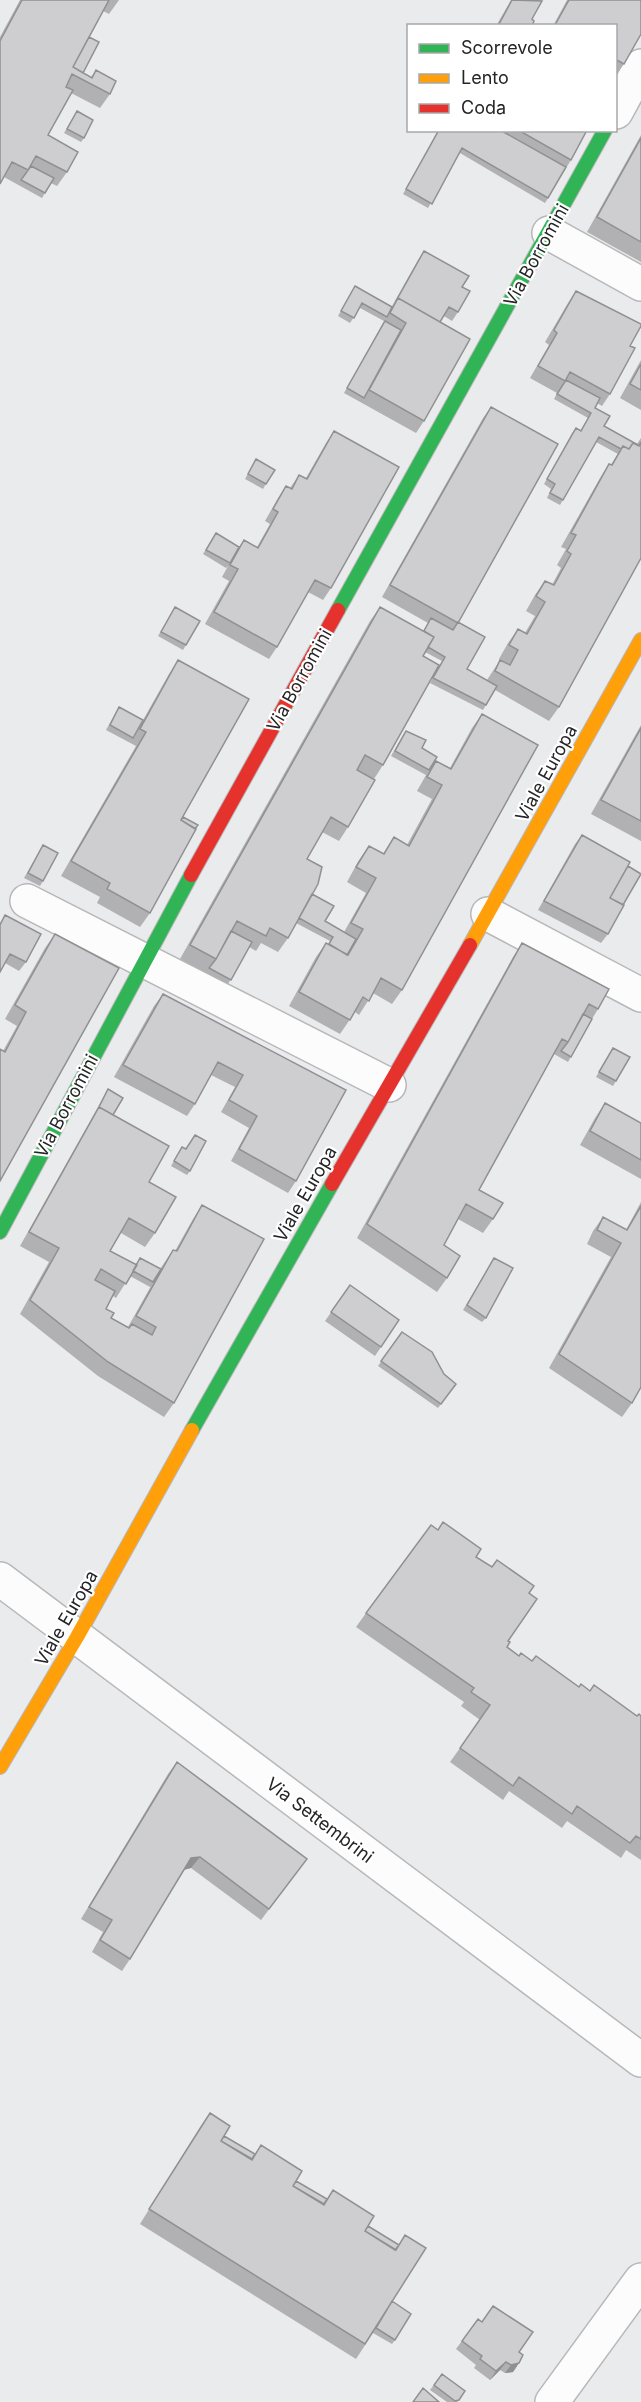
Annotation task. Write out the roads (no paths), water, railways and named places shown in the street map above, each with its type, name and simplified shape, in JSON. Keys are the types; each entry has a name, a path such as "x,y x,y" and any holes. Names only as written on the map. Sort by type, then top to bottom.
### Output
{"street":[{"path":"617,108 641,66"},
{"name":"Via Borromini","path":"0,1232 142,962 604,132"},
{"path":"549,234 641,284"},
{"name":"Viale Europa","path":"0,1767 77,1637 255,1318 488,914 641,640"},
{"path":"27,902 389,1085"},
{"path":"488,914 641,996"},
{"name":"Via Settembrini","path":"0,1579 641,2060"},
{"path":"552,2402 641,2280"}]}
